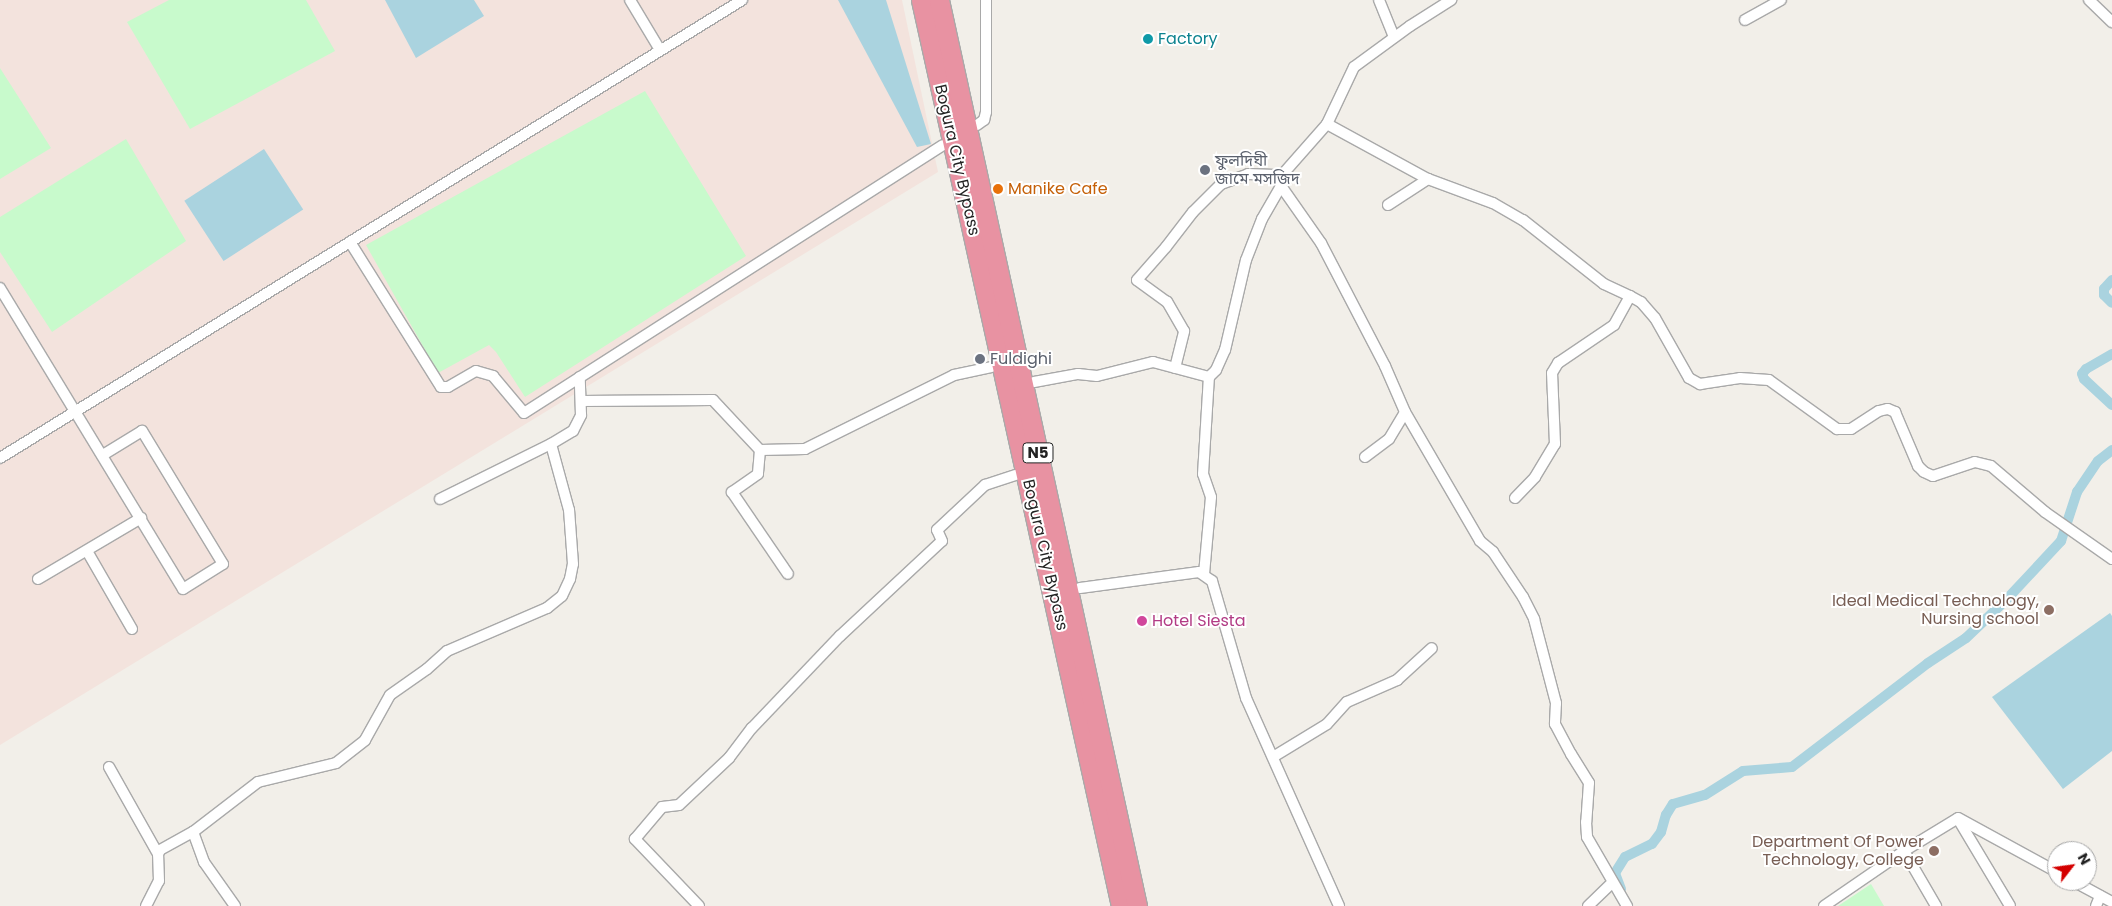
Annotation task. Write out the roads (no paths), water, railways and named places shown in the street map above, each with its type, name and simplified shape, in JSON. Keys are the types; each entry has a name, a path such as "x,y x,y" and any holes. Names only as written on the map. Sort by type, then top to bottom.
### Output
{"highway":[{"name":"Bogura City Bypass","path":"921,0 1121,906"},
{"name":"Bogura City Bypass","path":"939,0 1137,906"}],"street":[{"path":"630,0 660,50"},
{"path":"0,458 742,0"},
{"path":"977,125 984,120 986,112 986,0"},
{"path":"1379,0 1394,37"},
{"path":"1204,574 1211,497 1203,474 1209,377 1216,370 1225,350 1246,260 1262,219 1281,186 1282,175 1327,124 1354,66 1451,0"},
{"path":"1745,20 1781,0"},
{"path":"2089,0 2112,22"},
{"path":"1327,124 1428,179 1493,203 1523,220 1604,284 1641,302 1655,318 1689,378 1700,384 1740,378 1769,380 1838,429 1851,429 1879,412 1888,409 1894,412 1918,466 1924,472 1933,476 1975,462 1983,462 1992,466 2045,512 2112,559"},
{"path":"350,242 441,387 448,387 476,371 493,376 524,412 943,145"},
{"path":"1175,368 1184,331 1167,302 1137,280 1194,212 1221,184 1248,174 1282,175"},
{"path":"1388,205 1428,179"},
{"path":"1281,186 1321,244 1385,366 1406,412 1480,541 1493,552 1523,597 1534,619 1556,703 1555,724 1570,754 1589,783 1586,822 1587,837 1627,906"},
{"path":"0,288 77,411 103,455 183,588 223,564 142,431 103,455"},
{"path":"1515,498 1535,477 1555,444 1552,373 1558,363 1614,326 1630,296"},
{"path":"1034,382 1078,374 1097,376 1153,362 1209,377"},
{"path":"760,450 805,449 954,375 991,367"},
{"path":"440,499 551,444 573,431 581,415 580,376"},
{"path":"581,401 713,400 760,450 758,474 732,492 788,574"},
{"path":"1365,457 1389,439 1406,412"},
{"path":"158,854 160,850 193,832 258,782 336,763 364,740 390,695 428,669 447,651 547,608 562,596 570,579 573,564 569,510 551,444"},
{"path":"699,906 635,839 662,807 679,805 728,758 752,728 840,636 942,541 937,530 985,485 1016,475"},
{"path":"38,579 141,518"},
{"path":"87,551 132,629"},
{"path":"1080,588 1199,572 1212,581 1246,698 1339,906"},
{"path":"1273,756 1327,724 1348,702 1397,680 1432,648"},
{"path":"109,767 158,854 159,881 146,906"},
{"path":"1824,906 1904,851 1958,818"},
{"path":"1958,818 2047,867"},
{"path":"1958,818 2010,906"},
{"path":"193,832 204,862 235,906"},
{"path":"1904,851 1936,906"},
{"path":"1588,906 1612,883"},
{"path":"2091,891 2112,902"},
{"path":"2096,906 2100,896"}],"water":[{"path":"385,0 474,0 484,16 416,58"},
{"path":"838,0 886,0 931,144 917,147"},
{"path":"264,149 303,209 224,261 184,201"},
{"path":"2110,613 2112,616 2112,751 2063,789 1992,697"}],"waterway":[{"path":"2112,280 2104,289 2104,295 2112,303"},
{"path":"2112,354 2086,369 2082,374 2084,379 2112,405"},
{"path":"1621,889 1615,873 1625,857 1652,844 1661,832 1666,815 1673,804 1705,795 1743,771 1792,767 1928,663 1966,638 2006,600 2061,541 2077,492 2098,461 2112,450"}],"place":[{"name":"Factory","path":"1148,39"},
{"name":"ফুলদিঘী জামে মসজিদ","path":"1205,170"},
{"name":"Manike Cafe","path":"998,189"},
{"name":"Fuldighi","path":"980,359"},
{"name":"Ideal Medical Technology, Nursing school","path":"2049,610"},
{"name":"Hotel Siesta","path":"1142,621"},
{"name":"Department Of Power Technology, College","path":"1934,851"}]}
